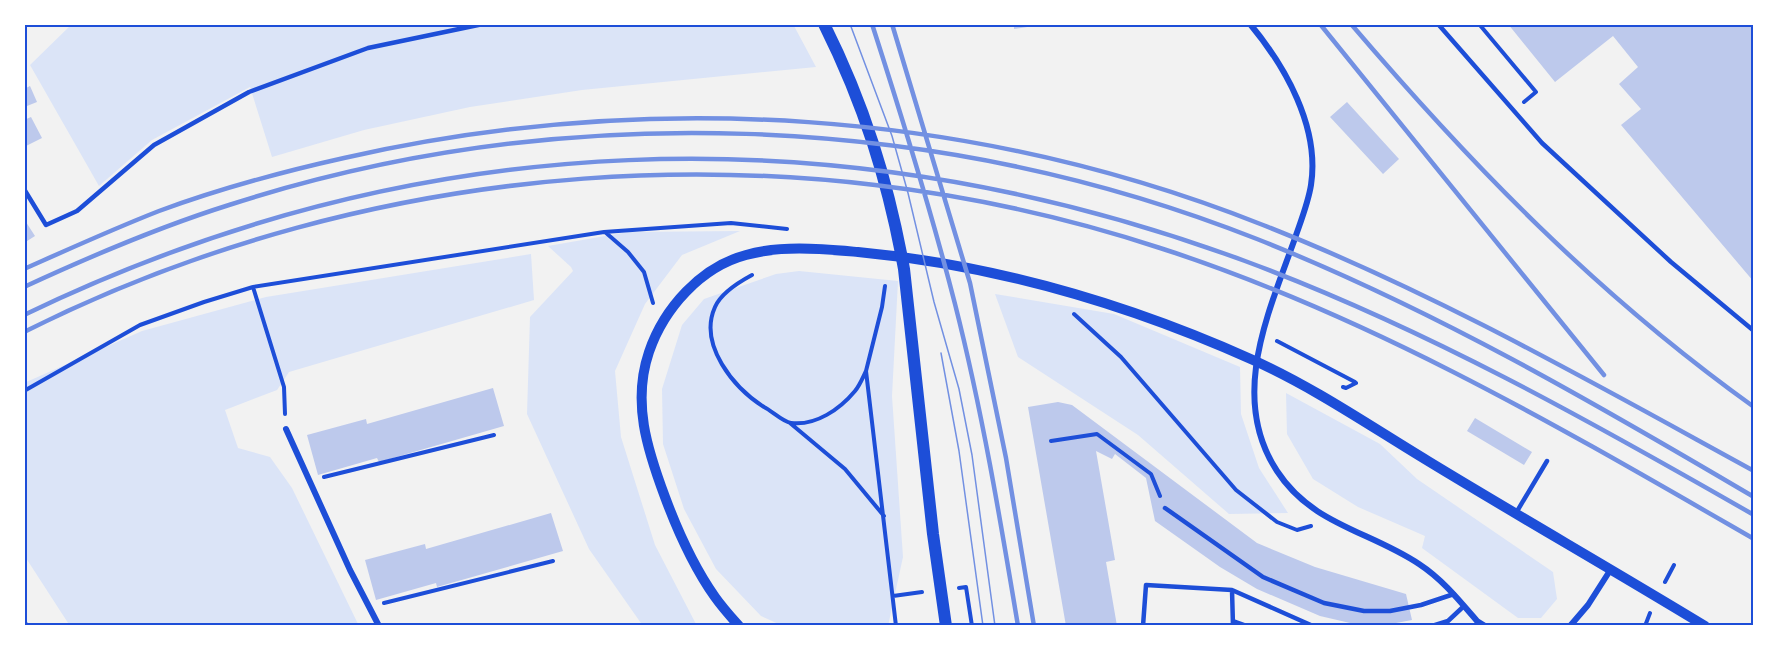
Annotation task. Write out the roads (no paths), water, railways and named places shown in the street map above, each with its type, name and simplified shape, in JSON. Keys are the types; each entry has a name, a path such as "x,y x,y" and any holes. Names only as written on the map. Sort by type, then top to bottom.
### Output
{"main road":[{"path":"824,24 861,108 877,153 896,226 904,268 928,499 939,590 946,626"}],"street":[{"path":"1250,24 1278,63 1295,94 1308,134 1312,158 1312,184 1306,207 1260,345 1254,379 1254,407 1259,432 1277,471 1311,508 1329,520 1418,563 1437,577 1485,626"},
{"path":"739,626 716,598 684,544 647,446 642,410 644,373 652,345 666,317 693,285 728,262 747,254 770,250 873,254 934,262 1039,284 1126,309 1180,330 1256,361 1343,407 1425,460 1705,626"},
{"path":"286,429 350,570 379,626"},
{"path":"1570,626 1588,605 1611,569"}],"lane":[{"path":"24,189 46,225 77,211 154,145 249,92 368,48 483,24"},
{"path":"1438,24 1542,142 1662,254 1754,331"},
{"path":"1516,513 1547,461"},
{"path":"1165,508 1263,577 1324,603 1364,612 1390,612 1422,605 1454,594"},
{"path":"1143,626 1146,585 1232,590 1313,626"},
{"path":"1232,590 1233,624 1247,626"},
{"path":"1432,626 1448,621 1464,606"}],"tram line":[{"path":"850,24 892,136 934,302 959,389 972,455 995,626"},
{"path":"941,353 959,451 983,626"}],"railway":[{"path":"872,24 926,199 965,344 990,464 1018,626"},
{"path":"892,24 970,283 1006,458 1034,626"},
{"path":"1320,24 1604,375"},
{"path":"1351,24 1444,129 1540,228 1643,321 1754,407"},
{"path":"24,269 159,211 227,188 344,158 459,136 575,123 692,118 808,122 924,135 1039,156 1152,186 1263,225 1327,251 1451,309 1573,372 1754,471"},
{"path":"24,287 125,243 229,205 355,170 484,147 614,135 746,134 877,144 1006,165 1133,196 1257,239 1385,295 1510,358 1754,497"},
{"path":"24,315 173,252 323,205 475,175 628,160 783,162 937,179 1091,212 1245,261 1311,287 1377,315 1505,378 1754,515"},
{"path":"24,332 158,273 297,228 439,196 584,179 730,175 875,185 1019,209 1160,248 1315,307 1390,341 1538,417 1754,539"}]}
